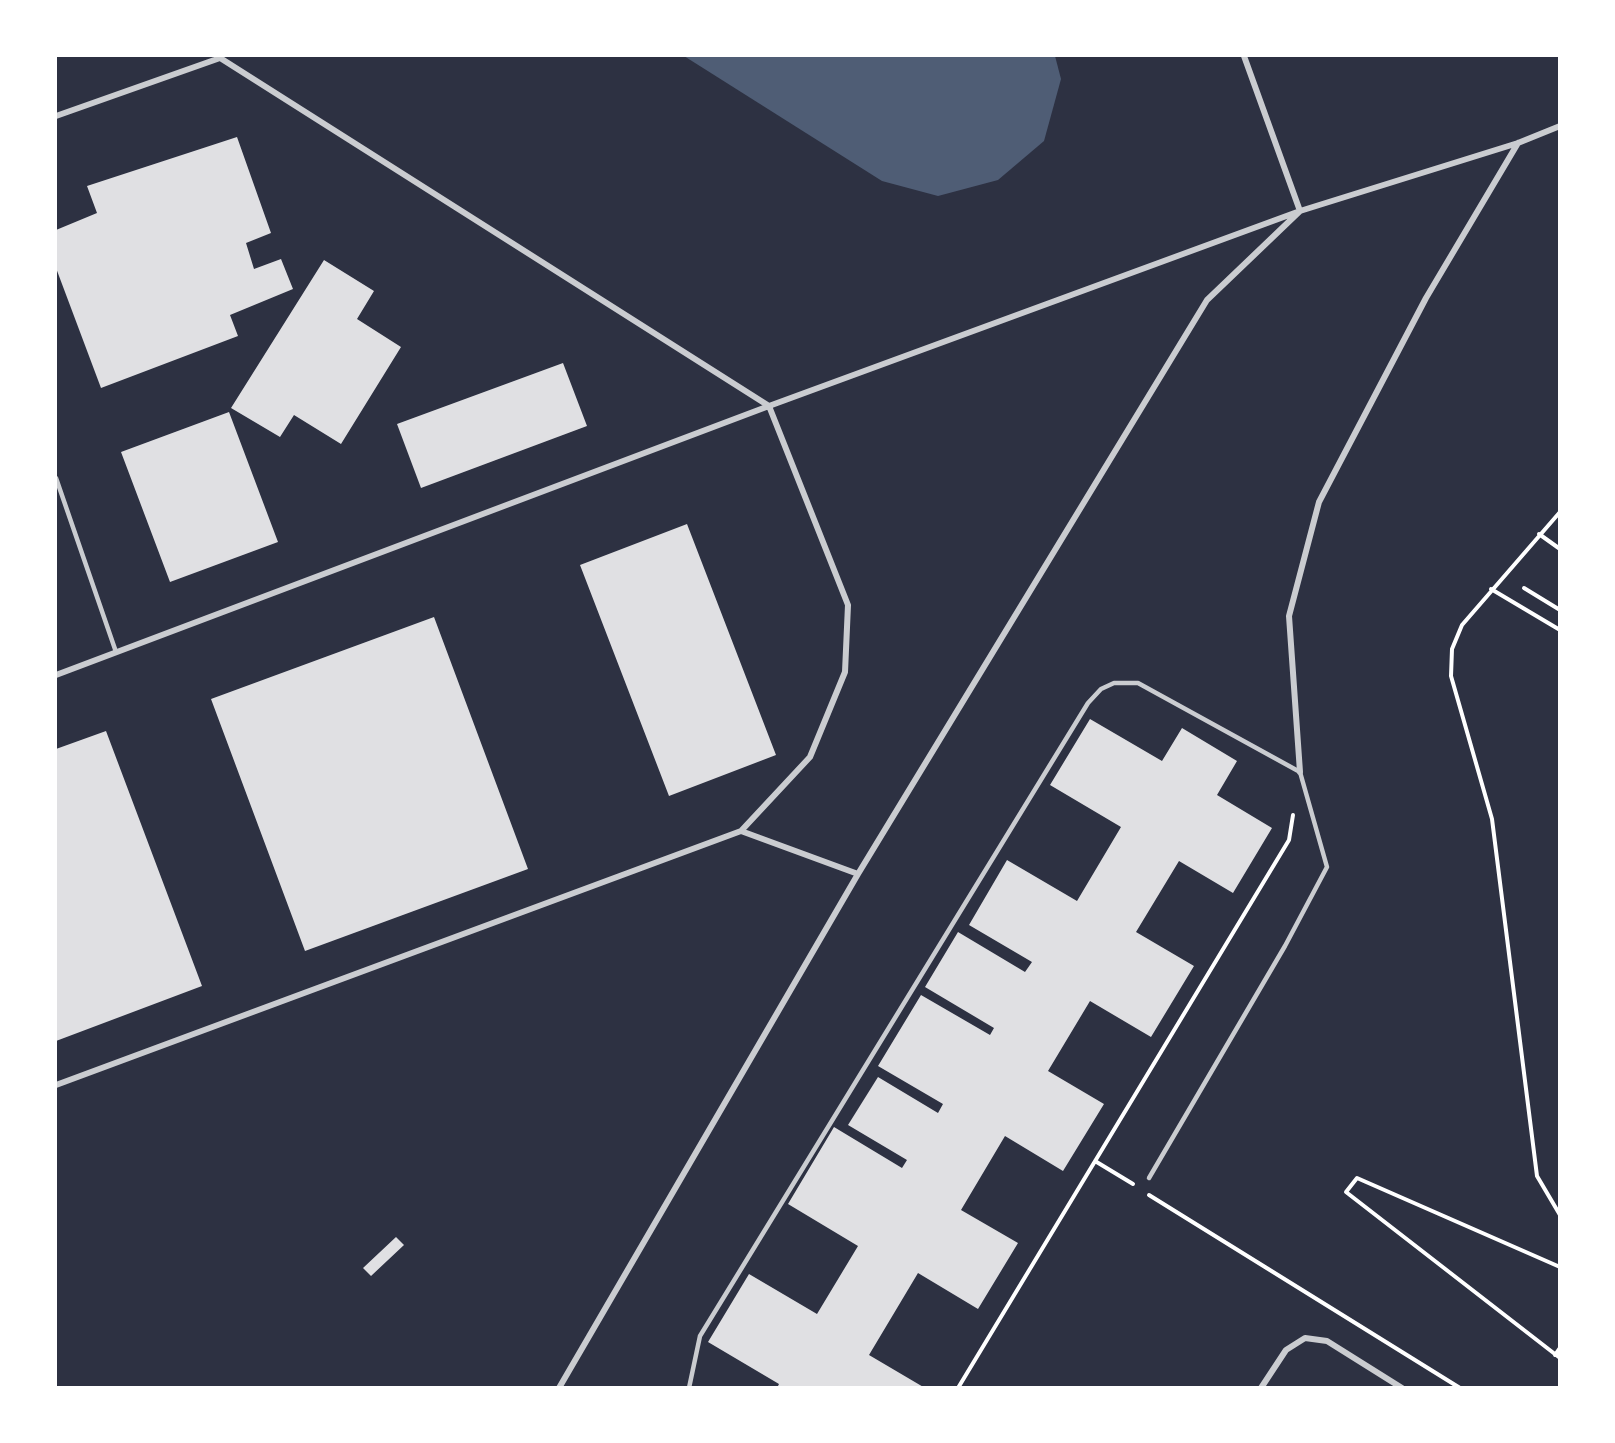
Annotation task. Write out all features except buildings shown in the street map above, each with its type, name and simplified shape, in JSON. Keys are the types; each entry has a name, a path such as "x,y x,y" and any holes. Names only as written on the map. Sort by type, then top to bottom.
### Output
{"street":[{"path":"1244,56 1300,211"},
{"path":"56,116 219,57 769,406 848,605 845,672 810,757 741,831 56,1086"},
{"path":"56,675 769,406 1300,211 1518,143 1560,126"},
{"path":"1300,772 1289,616 1319,502 1426,298 1518,143"},
{"path":"559,1388 858,874 1207,300 1300,211"},
{"path":"741,831 858,874"},
{"path":"1262,1388 1286,1350 1305,1338 1327,1341 1402,1388"}],"lane":[{"path":"56,478 116,652"},
{"path":"689,1388 700,1336 1088,703 1101,689 1114,683 1138,683 1300,772 1327,867 1284,946 1149,1178"}],"path":[{"path":"1559,1212 1538,1176 1492,819 1451,676 1452,649 1461,625 1560,512"},
{"path":"1539,534 1560,549"},
{"path":"1524,588 1560,610"},
{"path":"1491,589 1560,630"},
{"path":"958,1388 1289,840 1295,806"},
{"path":"1095,1161 1136,1186"},
{"path":"1560,1267 1358,1178 1346,1192 1557,1356 1560,1348"},
{"path":"1146,1192 1460,1388"}],"water":[{"path":"684,56 1055,56 1061,79 1044,141 998,180 938,196 882,181"}]}
